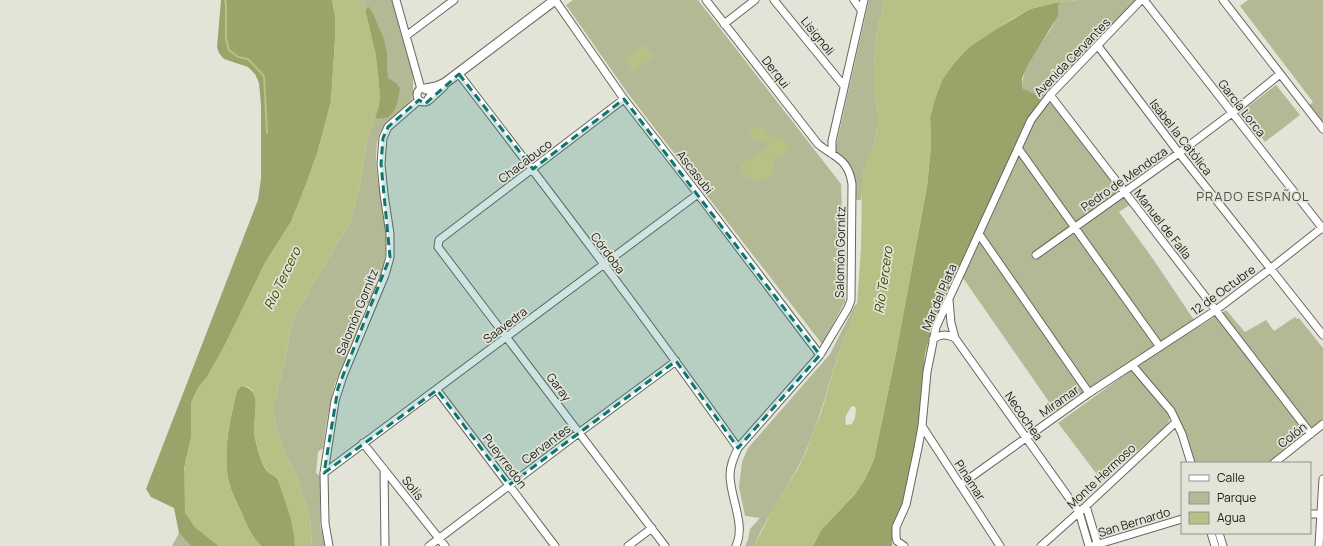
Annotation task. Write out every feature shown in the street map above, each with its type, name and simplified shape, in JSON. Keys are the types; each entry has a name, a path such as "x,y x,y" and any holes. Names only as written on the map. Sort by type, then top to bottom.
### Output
{"main road":[{"path":"424,100 555,0"},
{"path":"423,89 436,87 445,83"}],"street":[{"path":"396,0 423,89 430,93 424,100 417,95 419,91 423,89"},
{"path":"406,36 454,0"},
{"name":"Ascasubi","path":"555,0 624,99 820,355"},
{"name":"Derqui","path":"706,0 818,144 832,154"},
{"path":"724,24 755,0"},
{"name":"Lisignoli","path":"774,0 844,86"},
{"path":"854,0 862,10"},
{"path":"832,154 832,140 864,0"},
{"name":"Avenida Cervantes","path":"1036,112 1143,0"},
{"name":"García Lorca","path":"1143,0 1323,228"},
{"path":"1223,0 1323,129"},
{"name":"Isabel la Católica","path":"1098,46 1179,153 1323,335"},
{"name":"Córdoba","path":"459,74 676,361 738,448"},
{"name":"Pedro de Mendoza","path":"1036,255 1179,153 1280,74"},
{"name":"Manuel de Falla","path":"1050,96 1311,434"},
{"name":"Chacabuco","path":"439,240 533,170 624,99"},
{"name":"Salomón Gornitz","path":"329,546 325,523 324,473 332,416 338,388 385,274 390,257 390,240 381,164 383,138 388,127 424,100"},
{"name":"Mar del Plata","path":"904,546 897,541 896,527 907,500 916,462 922,426 927,372 936,327 1036,112"},
{"path":"1018,148 1160,347"},
{"name":"Salomón Gornitz","path":"736,546 740,535 740,529 730,475 732,460 738,448 820,355 848,308 852,294 852,184 850,173 846,166 832,154"},
{"name":"Saavedra","path":"324,473 698,194"},
{"name":"12 de Octubre","path":"1132,365 1216,310 1323,228"},
{"path":"979,234 1089,393"},
{"name":"Garay","path":"439,240 438,247 580,432 665,546"},
{"name":"Necochea","path":"949,297 954,338 1079,512 1089,546"},
{"path":"933,339 945,334 954,338"},
{"name":"Cervantes","path":"429,546 676,361"},
{"path":"1132,365 1168,407 1182,434 1191,462"},
{"name":"Miramar","path":"960,485 1089,393 1132,365"},
{"name":"Pueyrredón","path":"437,390 555,546"},
{"name":"Monte Hermoso","path":"1041,546 1176,422"},
{"name":"Colón","path":"1275,462 1323,424"},
{"name":"Pinamar","path":"922,426 1000,546"},
{"name":"Solís","path":"364,444 445,546"},
{"path":"384,469 385,546"},
{"path":"1319,546 1323,480"},
{"path":"1086,506 1096,545"},
{"path":"1311,514 1322,514"},
{"name":"San Bernardo","path":"1096,545 1181,519"},
{"path":"628,546 652,528"},
{"path":"1211,534 1215,546"},
{"path":"1219,534 1223,546"}],"highlighted area":[{"path":"459,74 533,169 624,99 820,355 738,448 676,361 509,485 437,390 324,473 338,388 390,257 381,164 383,138 388,127 419,100 425,104"}],"green space":[{"path":"363,0 392,0 412,69 413,94 406,109 382,130 377,144 377,177 385,227 385,260 380,276 374,278 371,287 377,285 370,303 362,305 355,321 362,320 334,386 323,448 318,452 316,473 320,476 320,525 325,546 312,546 310,517 295,473 287,458 278,434 274,417 274,403 285,360 291,327 296,314 351,221 359,189 368,137 375,118 376,55"},
{"path":"573,0 698,0 841,184 845,302 822,344 629,95 566,5"},
{"path":"869,0 885,0 877,32 874,64 874,85 878,125 874,145 864,171 861,200 856,200 855,179 851,170 836,154 836,146"},
{"path":"1078,0 1136,0 1041,99 1022,88 1028,65 1054,23 1058,13 1059,2"},
{"path":"1248,0 1323,0 1323,123 1309,105 1313,102 1240,6"},
{"path":"1276,85 1300,115 1265,142 1241,112"},
{"path":"1051,103 1131,204 1119,212 1194,320 1056,412 963,278 1035,119 1048,104"},
{"path":"858,304 839,351 819,418 805,453 754,546 745,546 750,529 760,518 745,516 739,487 742,462 748,448 830,354 855,305"},
{"path":"1226,310 1245,332 1266,320 1274,331 1295,317 1297,319 1299,318 1323,348 1323,420 1269,462 1195,462 1181,423 1175,411 1139,367 1140,363"},
{"path":"1130,371 1134,372 1159,401 1167,412 1169,420 1165,427 1102,481 1058,423"},
{"path":"179,533 191,546 172,546"}],"shaded area":[{"path":"221,0 332,0 335,15 335,39 331,102 317,154 307,182 291,222 265,263 223,349 207,377 198,388 191,403 191,438 184,469 194,526 219,546 191,546 179,533 174,508 151,497 146,489 258,200 261,178 261,105 259,83 255,74 248,67 224,59 219,53 217,47"},
{"path":"1059,2 1058,16 1029,63 1022,78 1022,88 1041,99 1030,115 932,327 925,354 918,433 904,506 892,531 892,546 813,546 821,530 855,494 865,479 874,459 896,353 927,186 931,146 930,118 934,101 942,80 954,63 968,48 988,34 1030,9"},
{"path":"369,7 384,39 387,53 388,78 396,83 400,88 398,100 394,110 387,117 382,119 375,118 378,105 379,78 375,51 365,11"},
{"path":"243,386 253,393 255,398 256,411 254,433 260,457 268,472 278,480 290,513 294,531 295,546 261,546 250,531 230,487 226,460 228,436 237,390"}],"water":[{"name":"Río Tercero","path":"332,0 363,0 376,55 380,96 379,107 368,137 359,189 351,221 296,314 291,327 285,360 274,403 274,417 278,434 287,458 295,473 310,517 312,546 295,546 291,521 278,480 267,471 257,446 254,432 255,398 250,388 244,386 237,390 232,413 228,436 226,460 227,472 233,495 252,535 261,546 219,546 194,526 185,513 184,469 191,438 191,403 198,388 207,377 223,349 265,263 291,222 317,154 331,102 335,39 335,15"},
{"name":"Río Tercero","path":"885,0 1078,0 1059,2 1030,9 1012,19 968,48 954,63 942,80 934,101 930,118 931,146 927,186 896,353 874,459 865,479 855,494 821,530 813,546 754,546 774,507 797,470 806,452 821,413 838,355 857,304 861,248 862,183 865,166 874,145 878,125 874,85 877,32","holes":["854,406 856,409 855,418 852,424 846,425 845,422 847,413 851,407"]},
{"path":"645,44 654,56 633,72 625,60"},
{"path":"755,126 764,128 766,135 782,139 788,144 788,148 785,153 773,160 774,168 772,174 767,178 754,181 743,174 740,167 742,164 768,148 766,143 749,138 749,131"}],"waterway":[{"path":"225,0 226,39 229,50 238,57 248,59 264,76 267,133"}],"district":[{"name":"PRADO ESPAÑOL","path":"1253,196"}]}
